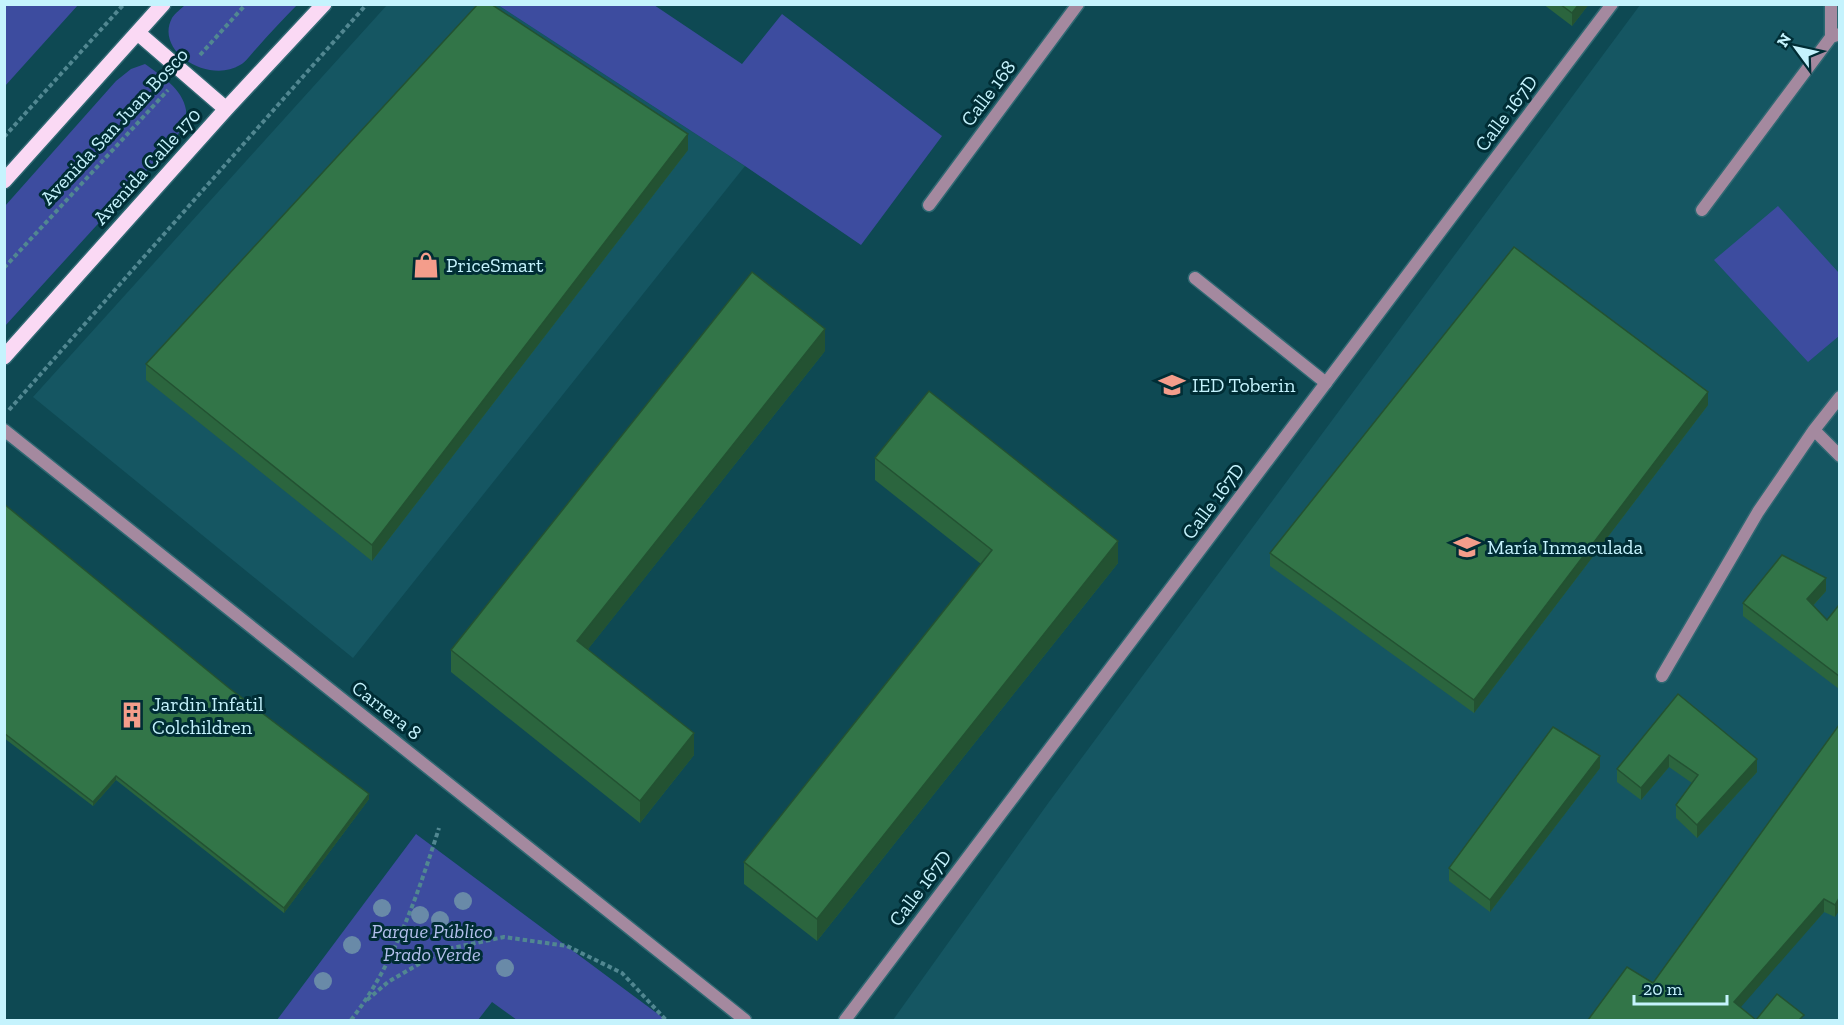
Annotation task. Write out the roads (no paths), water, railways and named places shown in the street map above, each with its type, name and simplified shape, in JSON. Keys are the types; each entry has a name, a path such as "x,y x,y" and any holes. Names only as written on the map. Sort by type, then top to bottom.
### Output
{"main road":[{"path":"4,181 163,4"},
{"name":"Avenida Calle 170","path":"4,357 226,109 324,4"},
{"path":"138,33 226,109"}],"street":[{"name":"Calle 168","path":"930,205 1078,4"},
{"name":"Calle 167D","path":"845,1020 1612,4"},
{"path":"1702,210 1835,36 1831,4"},
{"path":"1195,278 1326,383"},
{"path":"1662,676 1758,512 1839,397"},
{"name":"Carrera 8","path":"4,430 745,1020"},
{"path":"1814,430 1839,456"}],"place":[{"name":"PriceSmart","path":"426,265"},
{"name":"IED Toberin","path":"1172,385"},
{"name":"María Inmaculada","path":"1467,547"},
{"name":"Jardin Infatil Colchildren","path":"132,715"}],"park label":[{"name":"Parque Público Prado Verde","path":"432,942"}]}
